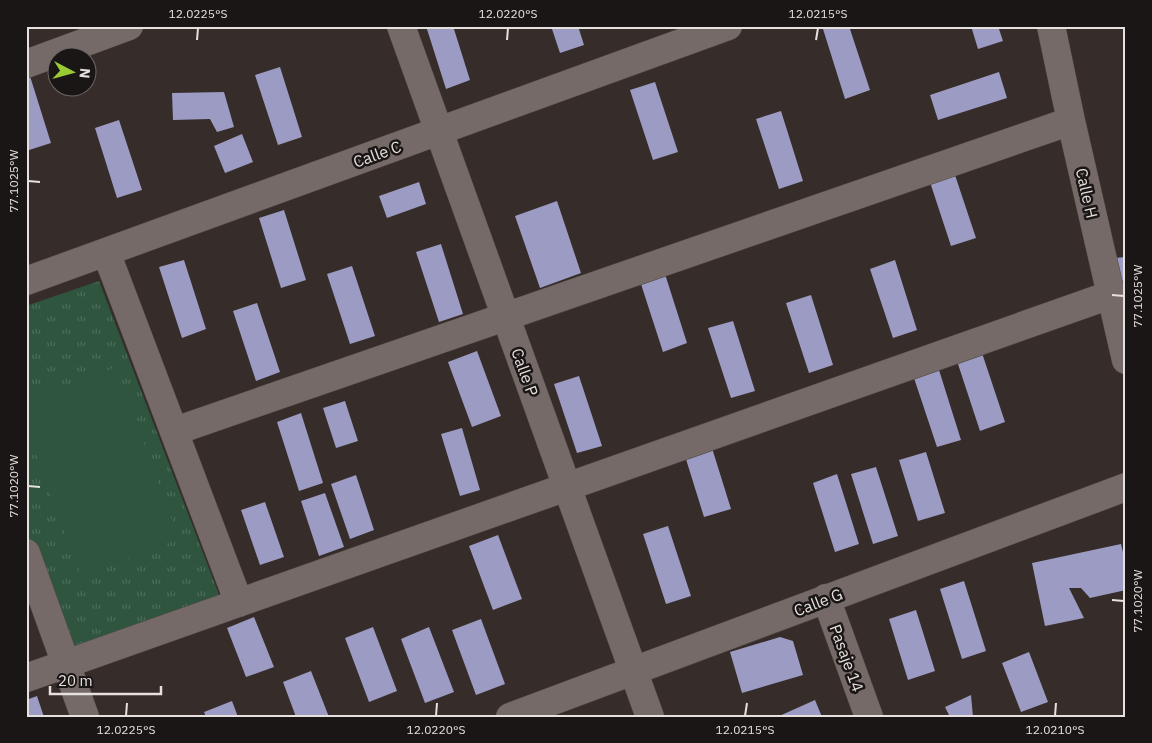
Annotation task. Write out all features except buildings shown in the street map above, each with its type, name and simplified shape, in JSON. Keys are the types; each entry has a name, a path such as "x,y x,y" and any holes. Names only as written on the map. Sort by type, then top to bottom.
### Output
{"street":[{"path":"29,56 129,26"},
{"name":"Calle P","path":"402,26 650,717"},
{"name":"Calle C","path":"26,281 728,26"},
{"name":"Calle H","path":"1052,26 1071,121 1126,360"},
{"path":"175,431 1071,121"},
{"path":"106,252 239,603"},
{"path":"26,678 1110,295"},
{"name":"Calle G","path":"510,717 1126,486"},
{"path":"26,553 85,717"},
{"name":"Pasaje 14","path":"826,598 869,717"}],"green space":[{"path":"99,281 221,600 73,658 26,536 26,306"},
{"path":"116,367 179,539 81,576 26,427 26,401"}]}
